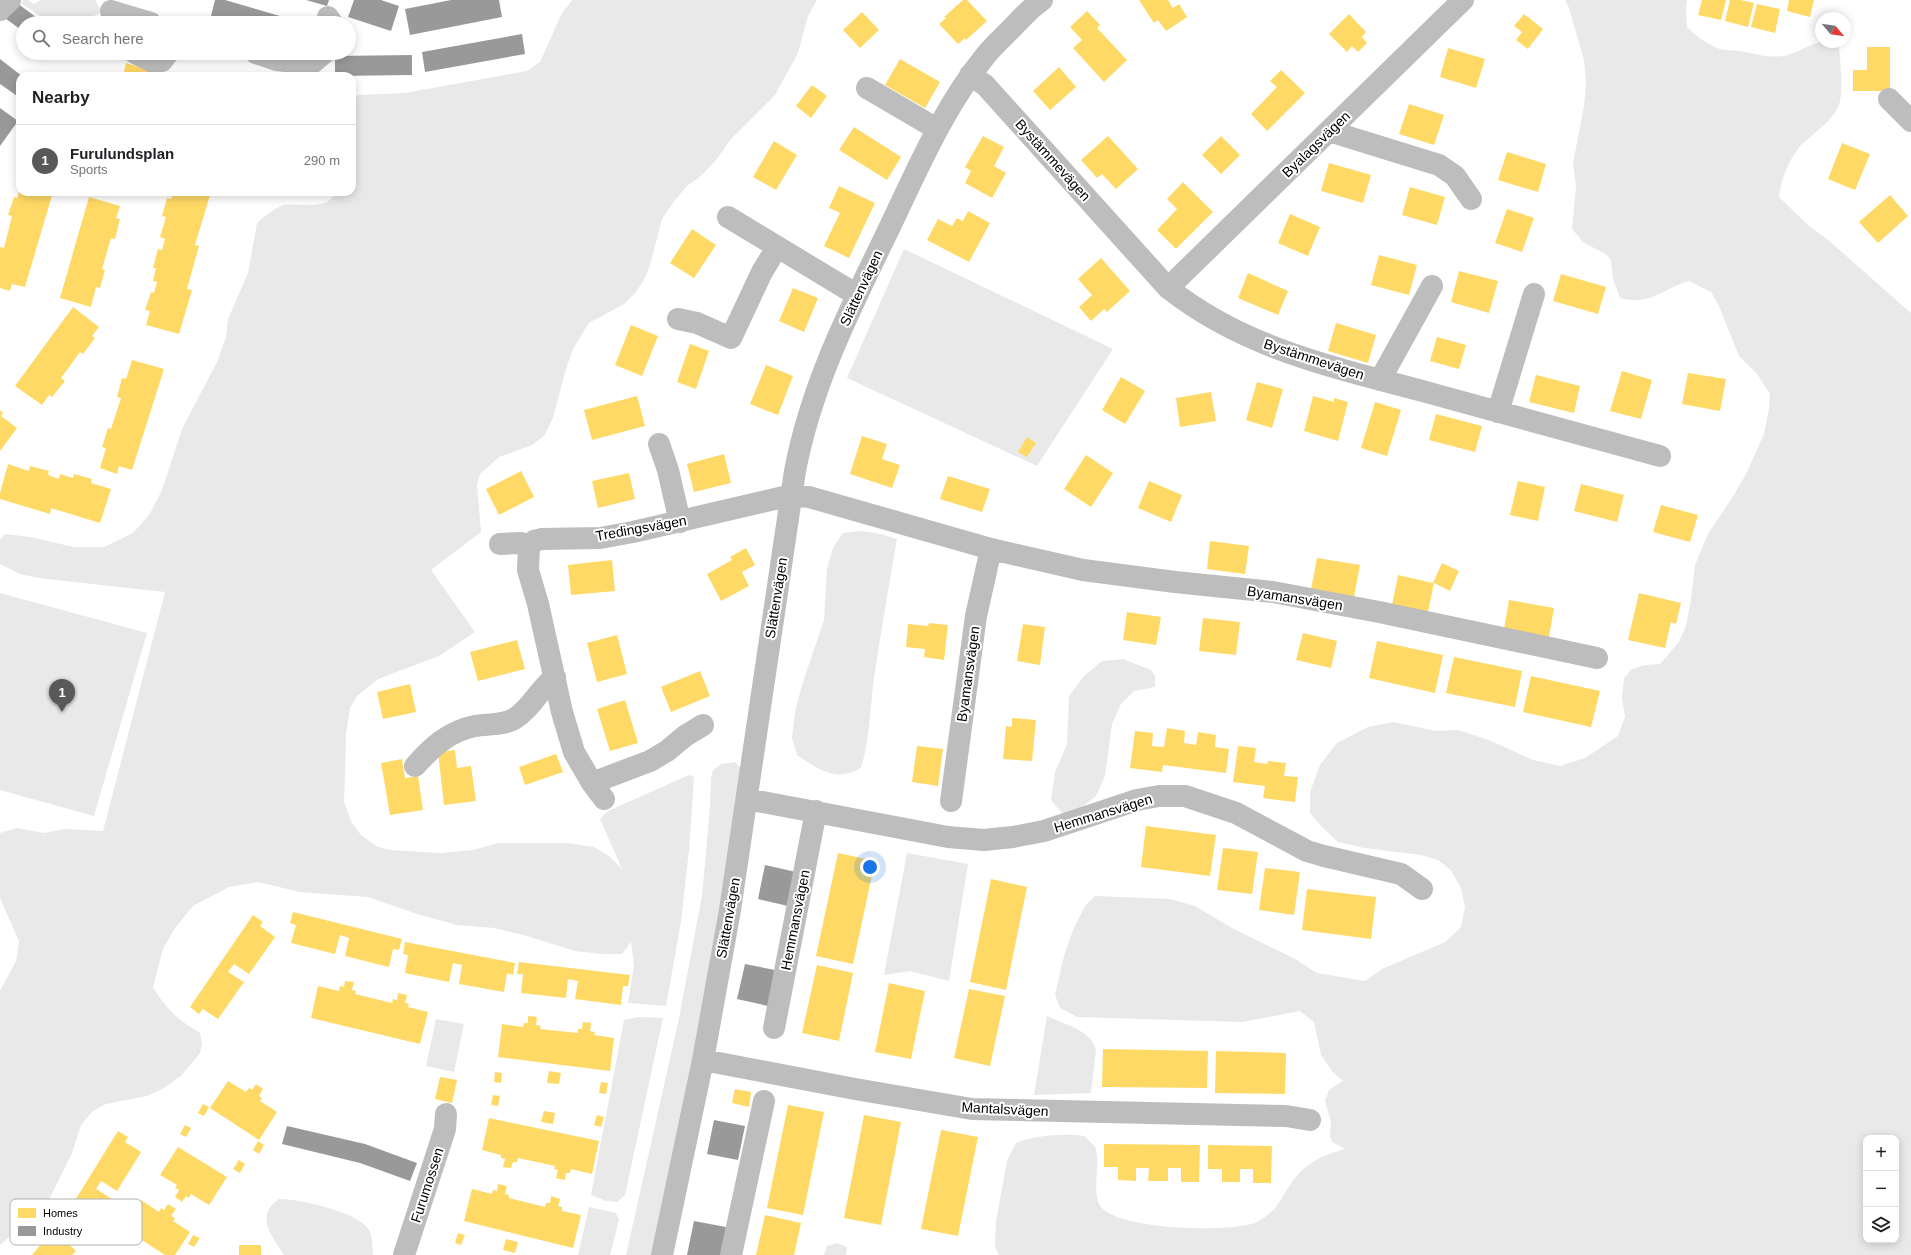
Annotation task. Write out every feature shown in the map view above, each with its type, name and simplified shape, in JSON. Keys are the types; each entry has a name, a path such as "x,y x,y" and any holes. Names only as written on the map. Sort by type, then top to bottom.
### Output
{"street":[{"path":"0,10 10,0"},
{"name":"Byalagsvägen","path":"1168,288 1463,0"},
{"name":"Slättenvägen","path":"662,1255 703,1060 730,910 792,495 800,447 812,400 857,295 937,129 970,76 986,54 1037,1"},
{"path":"111,11 128,16"},
{"path":"149,60 153,62 163,60"},
{"path":"277,60 311,64 316,60"},
{"name":"Bystämmevägen","path":"970,76 984,85 1168,288 1202,314 1233,331 1302,359 1660,456"},
{"path":"867,88 937,129"},
{"path":"1889,99 1911,121"},
{"path":"1328,131 1439,165 1455,176 1471,199"},
{"path":"728,217 857,295"},
{"path":"678,319 697,323 731,338 762,272 777,247"},
{"path":"1380,380 1432,286"},
{"path":"1498,412 1534,294"},
{"path":"659,444 668,470 680,522"},
{"name":"Tredingsvägen","path":"529,546 534,541 542,539 600,538 680,522 792,495"},
{"name":"Byamansvägen","path":"792,495 810,497 991,549 1083,570 1175,582 1273,592 1379,612 1597,658"},
{"path":"500,544 520,543 529,546 528,570 555,677 562,712 574,752 598,791 667,752 685,736 703,725"},
{"name":"Byamansvägen","path":"951,801 976,616 991,549"},
{"path":"415,766 433,745 445,737 473,727 514,719 525,710 544,685 555,677"},
{"name":"Hemmansvägen","path":"747,799 948,837 994,839 1044,831 1137,800 1159,796 1185,796 1236,813 1307,850 1324,856 1400,874 1422,889"},
{"name":"Hemmansvägen","path":"774,1028 816,811"},
{"name":"Mantalsvägen","path":"703,1060 855,1089 972,1109 1286,1116 1310,1120"},
{"path":"731,1255 764,1101"},
{"name":"Furumossen","path":"404,1255 445,1129 446,1114"}],"shaded area":[{"path":"23,0 28,0 34,4 41,0 95,0 102,12 93,16 40,16 21,3"},
{"path":"572,0 817,0 808,16 798,53 775,95 730,140 717,159 701,176 687,186 675,200 662,219 650,265 645,278 636,292 624,304 589,323 582,334 573,349 553,418 544,436 532,445 499,457 480,474 477,485 481,532 431,570 475,632 439,656 378,679 357,696 350,708 346,734 344,802 352,823 361,835 376,846 389,850 441,853 473,850 498,843 567,843 594,847 609,856 622,869 600,819 608,811 689,775 694,777 689,850 681,922 666,1006 628,1003 634,966 631,942 622,954 603,954 575,951 527,936 494,928 457,925 417,914 368,897 300,892 258,882 229,887 193,906 175,928 163,949 153,987 163,1002 173,1013 200,1033 202,1044 200,1053 181,1076 164,1088 147,1096 106,1104 93,1111 81,1125 72,1153 49,1199 10,1199 10,1236 0,1245 0,991 16,961 19,941 0,898 0,833 17,828 43,833 65,829 103,831 165,592 38,578 20,574 0,564 0,540 5,534 30,537 74,547 104,547 133,533 149,515 162,490 182,429 217,362 226,337 228,319 248,273 257,223 280,206 290,204 320,204 326,202 333,196 356,196 356,97 359,95 405,93 527,71 540,62 562,13"},
{"path":"1565,0 1687,0 1687,27 1704,41 1720,49 1767,56 1783,56 1815,44 1815,48 1839,48 1841,88 1838,107 1830,119 1802,144 1793,156 1784,176 1779,197 1809,226 1827,239 1911,313 1911,1255 999,1255 995,1246 996,1222 1007,1161 1016,1143 1024,1140 1050,1135 1085,1136 1095,1147 1097,1153 1096,1186 1098,1201 1101,1207 1112,1215 1150,1225 1197,1228 1238,1227 1258,1221 1273,1210 1292,1181 1307,1166 1324,1156 1345,1149 1332,1142 1330,1136 1331,1122 1325,1101 1329,1090 1343,1081 1332,1071 1321,1055 1314,1022 1300,1011 1242,1022 1077,1017 1060,1008 1055,995 1064,956 1073,930 1085,906 1095,896 1170,899 1195,906 1232,928 1295,959 1317,973 1365,981 1382,969 1445,942 1461,927 1465,907 1461,888 1451,870 1438,860 1421,855 1364,848 1338,842 1310,813 1310,792 1320,765 1337,743 1368,727 1393,722 1436,731 1458,730 1489,740 1533,760 1560,766 1585,758 1618,736 1625,717 1622,698 1624,678 1632,669 1645,665 1660,664 1679,642 1686,626 1695,565 1709,532 1734,495 1747,472 1764,434 1769,409 1770,394 1757,374 1739,356 1719,306 1711,292 1689,281 1658,295 1645,299 1634,300 1620,298 1613,279 1611,260 1606,254 1584,243 1572,229 1576,186 1573,163 1584,106 1586,82 1584,60 1569,8"},
{"path":"904,249 1113,349 1037,466 847,378"},
{"path":"860,531 877,533 897,539 882,625 864,757 861,768 852,772 835,774 812,765 797,755 792,738 795,712 802,685 824,620 827,569 833,548 843,533"},
{"path":"0,593 147,633 94,816 0,790"},
{"path":"1123,659 1151,670 1155,676 1155,687 1134,691 1121,704 1112,724 1105,776 1096,796 1077,811 1062,813 1051,800 1055,772 1067,744 1069,696 1084,676 1102,661"},
{"path":"735,762 741,768 727,879 656,1255 626,1255 679,1018 702,896 710,807 711,778 713,770 721,764"},
{"path":"907,853 968,864 949,981 910,971 884,975"},
{"path":"1047,1016 1076,1028 1089,1037 1093,1043 1096,1050 1091,1093 1034,1095"},
{"path":"639,1017 663,1018 625,1195 617,1202 606,1201 591,1195 624,1020"},
{"path":"436,1019 464,1024 454,1072 426,1066"},
{"path":"279,1199 314,1204 341,1212 354,1218 369,1230 372,1239 373,1255 284,1255 271,1233 266,1219 268,1212"},
{"path":"589,1207 616,1213 619,1220 610,1255 578,1255"},
{"path":"837,1243 847,1247 846,1255 824,1255 827,1246"}],"building: Homes":[{"path":"963,0 967,0 987,21 966,40 965,38 958,44 939,24 946,18 944,17"},
{"path":"1139,0 1168,0 1173,8 1179,4 1187,17 1166,31 1158,20 1154,23"},
{"path":"1702,0 1726,0 1721,20 1698,15"},
{"path":"1730,0 1741,0 1754,3 1748,27 1725,21"},
{"path":"1789,0 1814,0 1810,17 1787,11"},
{"path":"1757,4 1780,9 1775,33 1751,27"},
{"path":"1087,11 1100,25 1097,28 1127,60 1104,82 1073,48 1082,40 1070,27"},
{"path":"862,12 879,30 860,48 843,30"},
{"path":"1349,14 1366,32 1362,37 1367,43 1358,52 1352,46 1347,52 1329,34"},
{"path":"1524,14 1543,29 1528,49 1516,40 1522,32 1514,26"},
{"path":"1867,47 1890,47 1890,91 1853,91 1853,70 1867,70"},
{"path":"1448,48 1485,59 1476,88 1440,77"},
{"path":"900,59 940,82 925,108 885,85"},
{"path":"126,63 156,72 124,72"},
{"path":"1059,67 1076,87 1050,110 1033,91"},
{"path":"1281,70 1305,93 1267,131 1251,114 1277,87 1270,81"},
{"path":"812,85 827,96 811,118 796,106"},
{"path":"1409,104 1444,115 1434,145 1399,134"},
{"path":"854,127 901,157 887,180 839,150"},
{"path":"983,136 1004,147 994,166 1006,173 992,198 965,183 971,171 965,167"},
{"path":"1108,136 1138,169 1116,189 1102,174 1097,178 1081,160"},
{"path":"1221,136 1240,155 1221,174 1202,155"},
{"path":"774,141 797,155 776,190 753,177"},
{"path":"1842,143 1870,154 1855,190 1828,179"},
{"path":"1507,152 1546,164 1538,192 1498,180"},
{"path":"1329,163 1371,175 1363,203 1321,191"},
{"path":"1183,182 1213,212 1176,249 1157,230 1177,209 1167,199"},
{"path":"839,186 875,203 849,258 824,246 840,213 829,208"},
{"path":"1410,187 1445,197 1437,225 1402,215"},
{"path":"1890,195 1908,216 1878,243 1859,222"},
{"path":"18,196 52,196 25,287 12,284 10,291 0,288 0,247 4,248 12,216 8,215 14,197 17,198"},
{"path":"172,196 210,196 195,245 199,246 187,289 192,290 179,334 146,325 150,311 145,310 151,292 154,293 157,282 153,281 156,268 153,268 158,249 162,250 165,239 160,237 166,217 162,216 167,198 171,199"},
{"path":"89,197 120,206 116,218 120,219 115,239 111,238 102,269 105,270 100,288 96,287 91,307 60,298"},
{"path":"1507,209 1534,218 1522,252 1495,243"},
{"path":"968,211 990,223 969,262 927,240 938,219 952,226 957,218 963,221"},
{"path":"1290,214 1320,227 1308,256 1278,243"},
{"path":"692,229 716,245 694,278 670,263"},
{"path":"1379,255 1417,265 1409,295 1371,285"},
{"path":"1101,258 1130,291 1107,312 1104,309 1091,321 1079,307 1092,295 1078,279"},
{"path":"1459,271 1498,281 1489,313 1451,302"},
{"path":"1248,273 1288,291 1278,315 1238,298"},
{"path":"1561,274 1606,287 1598,314 1553,301"},
{"path":"793,288 818,298 804,332 779,321"},
{"path":"73,307 99,327 92,336 95,338 83,354 80,352 61,378 65,381 52,397 49,395 42,405 15,386"},
{"path":"1336,323 1376,335 1368,363 1328,351"},
{"path":"631,325 658,336 642,376 615,365"},
{"path":"1437,337 1466,345 1459,369 1430,361"},
{"path":"690,344 709,351 696,389 677,382"},
{"path":"132,360 164,369 132,470 119,466 117,474 100,468 106,448 102,447 108,428 111,429 121,398 117,397 122,378 126,379"},
{"path":"766,365 793,376 778,415 750,404"},
{"path":"1622,371 1652,380 1641,419 1610,411"},
{"path":"1688,373 1726,379 1720,411 1682,404"},
{"path":"1536,375 1580,386 1574,413 1529,402"},
{"path":"1121,377 1145,391 1125,424 1102,410"},
{"path":"1257,382 1283,389 1272,428 1246,420"},
{"path":"1211,392 1216,421 1180,427 1176,398"},
{"path":"637,396 645,426 592,440 584,410"},
{"path":"1313,396 1334,402 1334,398 1348,402 1338,441 1304,431"},
{"path":"1375,402 1401,410 1387,456 1361,448"},
{"path":"0,410 3,413 1,416 17,428 0,451"},
{"path":"1436,414 1482,426 1475,452 1429,440"},
{"path":"862,436 887,444 882,459 900,465 892,488 850,474"},
{"path":"1027,437 1036,443 1027,457 1018,452"},
{"path":"724,454 731,483 694,492 687,464"},
{"path":"1086,455 1113,473 1091,507 1064,489"},
{"path":"8,464 29,471 30,466 49,471 48,475 59,479 60,474 73,478 74,474 92,479 91,483 111,489 100,523 51,508 50,514 0,499 0,493"},
{"path":"521,471 534,497 499,515 486,489"},
{"path":"629,473 635,499 598,508 592,481"},
{"path":"948,476 990,489 982,512 940,499"},
{"path":"1149,481 1182,495 1171,522 1138,508"},
{"path":"1518,481 1545,487 1538,521 1510,515"},
{"path":"1581,484 1624,495 1617,522 1574,511"},
{"path":"1661,505 1698,515 1690,542 1653,532"},
{"path":"1210,541 1249,546 1245,574 1207,569"},
{"path":"746,548 755,565 742,572 749,586 721,601 707,574 732,560 730,557"},
{"path":"1317,558 1360,565 1354,597 1311,589"},
{"path":"612,560 615,591 571,595 568,565"},
{"path":"1442,563 1459,571 1450,591 1434,583 1428,612 1392,605 1398,575 1433,583"},
{"path":"1639,593 1681,603 1676,624 1671,622 1665,648 1628,640"},
{"path":"1509,600 1554,608 1549,637 1504,629"},
{"path":"1127,612 1161,617 1156,645 1123,640"},
{"path":"1203,618 1240,622 1236,655 1199,651"},
{"path":"929,623 948,625 944,660 924,657 925,649 906,647 908,624 928,626"},
{"path":"1023,624 1045,627 1040,665 1017,661"},
{"path":"1303,633 1337,641 1331,668 1296,660"},
{"path":"617,635 627,674 597,682 587,643"},
{"path":"517,640 525,669 478,681 470,652"},
{"path":"1377,641 1443,655 1435,693 1369,678"},
{"path":"1454,657 1522,671 1515,707 1446,693"},
{"path":"700,671 710,696 671,712 661,687"},
{"path":"1531,676 1600,691 1591,727 1523,712"},
{"path":"410,684 416,712 383,719 377,692"},
{"path":"625,700 638,743 610,751 597,709"},
{"path":"1012,718 1036,720 1032,761 1003,759 1006,726 1012,727"},
{"path":"1167,728 1185,731 1184,743 1196,745 1198,732 1216,735 1215,747 1229,749 1226,773 1163,765 1162,772 1130,768 1135,731 1153,733 1152,746 1164,747"},
{"path":"917,746 943,749 938,786 912,782"},
{"path":"1238,746 1256,748 1254,762 1267,764 1268,761 1286,763 1284,776 1298,777 1295,802 1263,798 1265,786 1233,782"},
{"path":"455,750 457,768 471,766 476,801 444,805 438,752"},
{"path":"556,754 563,772 525,785 519,767"},
{"path":"402,759 405,778 418,776 423,810 390,815 381,763"},
{"path":"1146,826 1216,835 1210,876 1141,867"},
{"path":"1223,848 1258,852 1252,894 1217,890"},
{"path":"838,853 875,861 853,964 816,956"},
{"path":"1265,868 1300,872 1294,915 1259,910"},
{"path":"991,879 1027,887 1006,990 970,982"},
{"path":"1307,889 1376,897 1371,939 1302,930"},
{"path":"293,912 402,939 399,950 393,949 389,967 345,956 349,938 340,935 335,954 291,943 296,925 290,923"},
{"path":"253,915 263,922 260,926 275,937 249,974 234,964 228,972 244,982 218,1019 203,1009 199,1014 190,1007"},
{"path":"405,942 515,963 513,975 507,973 504,992 459,984 462,965 453,963 449,982 405,973 408,955 403,954"},
{"path":"519,962 630,975 628,986 623,986 621,1005 575,999 578,981 568,979 566,998 521,993 523,974 517,974"},
{"path":"817,965 853,973 839,1041 802,1033"},
{"path":"345,981 354,982 352,990 356,991 355,994 392,1003 393,999 397,1000 398,993 407,995 405,1003 409,1004 408,1007 428,1012 420,1044 311,1018 318,986 339,991 340,986 344,987"},
{"path":"889,983 925,991 911,1059 875,1052"},
{"path":"969,989 1005,996 990,1066 954,1058"},
{"path":"528,1016 537,1017 536,1025 541,1026 540,1029 578,1033 578,1029 582,1029 583,1022 591,1023 590,1031 595,1032 594,1035 614,1038 610,1071 498,1057 502,1024 523,1027 524,1023 528,1023"},
{"path":"1103,1049 1208,1051 1207,1088 1102,1087"},
{"path":"1216,1051 1286,1053 1285,1094 1215,1093"},
{"path":"549,1071 561,1073 559,1084 547,1083"},
{"path":"495,1072 502,1073 501,1083 494,1082"},
{"path":"440,1077 457,1080 452,1103 435,1099"},
{"path":"228,1081 246,1092 249,1088 252,1090 256,1084 263,1089 259,1096 262,1098 260,1101 277,1112 259,1140 210,1108"},
{"path":"601,1082 608,1083 606,1094 599,1093"},
{"path":"735,1089 751,1092 749,1107 732,1103"},
{"path":"493,1095 500,1096 498,1106 491,1105"},
{"path":"203,1104 209,1107 204,1116 198,1113"},
{"path":"788,1105 824,1112 803,1215 767,1208"},
{"path":"544,1111 555,1113 553,1124 541,1122"},
{"path":"597,1115 604,1117 601,1127 594,1125"},
{"path":"864,1115 901,1122 881,1225 844,1218"},
{"path":"489,1118 599,1141 592,1174 571,1169 570,1173 566,1173 565,1180 556,1178 558,1170 554,1169 555,1166 518,1158 517,1162 513,1162 511,1168 503,1167 505,1159 501,1158 501,1155 482,1150"},
{"path":"185,1125 191,1128 186,1137 180,1134"},
{"path":"941,1130 978,1137 958,1236 921,1229"},
{"path":"118,1131 128,1137 125,1142 141,1152 117,1191 101,1181 96,1189 112,1199 76,1199"},
{"path":"258,1141 264,1145 259,1154 253,1150"},
{"path":"1104,1144 1200,1145 1199,1182 1181,1182 1181,1168 1168,1168 1168,1181 1148,1181 1149,1168 1136,1168 1136,1181 1118,1180 1118,1167 1104,1167"},
{"path":"1208,1145 1272,1146 1271,1183 1253,1183 1253,1169 1240,1169 1240,1182 1222,1182 1222,1169 1208,1169"},
{"path":"178,1147 227,1177 209,1205 191,1194 189,1198 186,1196 182,1202 175,1197 179,1190 175,1188 177,1185 160,1175"},
{"path":"239,1160 245,1164 240,1173 233,1169"},
{"path":"498,1184 507,1186 505,1194 509,1195 509,1198 545,1207 546,1203 550,1203 551,1196 560,1199 558,1206 562,1207 562,1211 581,1215 573,1248 464,1221 472,1189 492,1194 493,1190 497,1191"},
{"path":"142,1201 159,1212 161,1208 164,1210 168,1204 176,1209 171,1216 175,1218 173,1221 190,1232 175,1255 165,1255 142,1240"},
{"path":"765,1215 801,1223 794,1255 756,1255"},
{"path":"458,1233 465,1235 461,1245 455,1243"},
{"path":"193,1235 200,1238 194,1247 188,1244"},
{"path":"506,1239 518,1242 515,1253 503,1250"},
{"path":"40,1245 70,1245 76,1251 72,1255 32,1255"},
{"path":"239,1245 261,1245 261,1255 239,1255"}],"building: Industry":[{"path":"215,0 225,0 280,16 211,16"},
{"path":"306,0 329,0 327,6"},
{"path":"354,0 381,0 399,6 391,31 356,20 356,16 348,16"},
{"path":"451,0 499,0 502,17 410,35 405,9"},
{"path":"17,3 35,16 16,16 16,26 6,19"},
{"path":"522,34 525,54 425,72 422,52"},
{"path":"412,55 412,75 356,76 356,72 335,72 335,60 356,60 356,56"},
{"path":"0,59 17,72 16,95 0,84"},
{"path":"0,108 16,120 16,124 0,146"},
{"path":"765,865 796,872 788,906 758,899"},
{"path":"745,964 775,970 768,1006 737,999"},
{"path":"714,1120 745,1126 738,1160 707,1154"},
{"path":"287,1126 365,1144 417,1163 410,1181 360,1163 282,1144"},
{"path":"694,1221 726,1227 721,1255 687,1255"}],"place":[{"name":"Furulundsplan","path":"62,712"}]}
